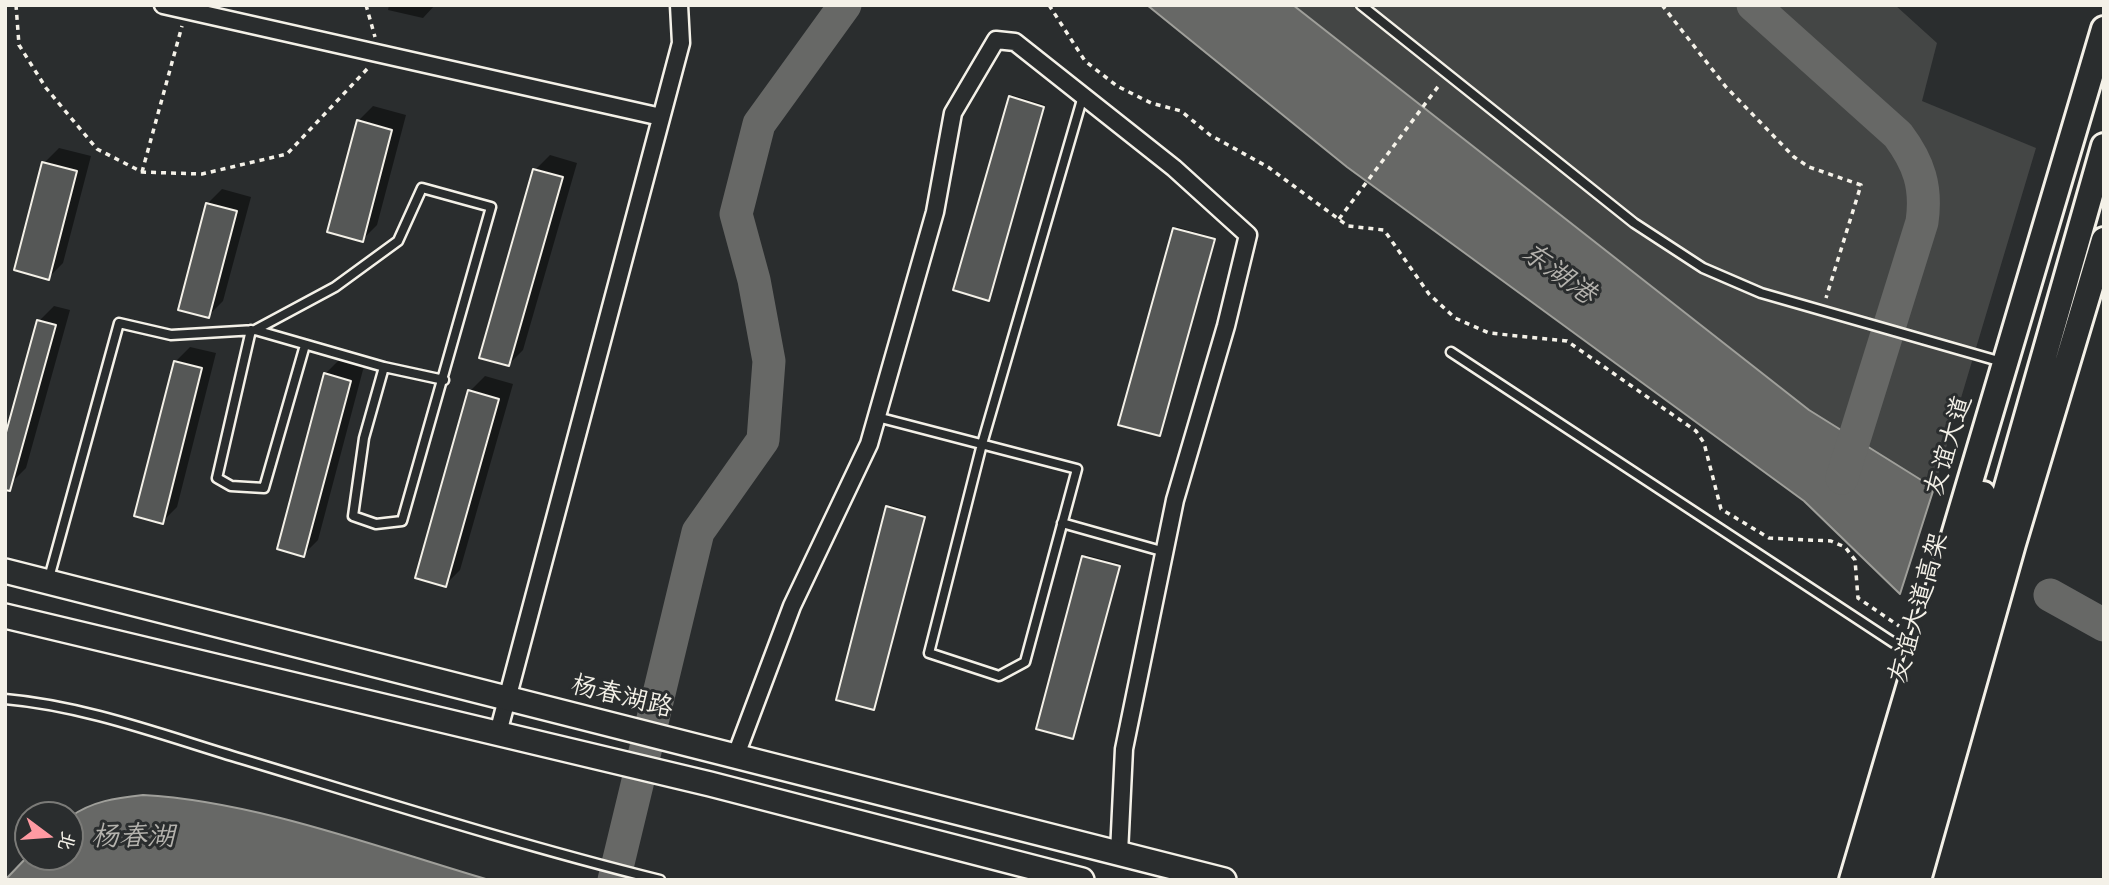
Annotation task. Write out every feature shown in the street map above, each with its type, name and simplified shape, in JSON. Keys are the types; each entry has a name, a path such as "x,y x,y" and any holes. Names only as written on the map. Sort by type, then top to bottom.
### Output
{"main road":[{"name":"友谊大道","path":"1851,880 2104,29"},
{"name":"友谊大道高架","path":"1872,880 2104,69"},
{"name":"友谊大道高架","path":"1895,880 2104,146"},
{"path":"1918,880 2017,531 2104,240"},
{"name":"杨春湖路","path":"5,570 1224,880"},
{"path":"5,616 569,750 1082,880"}],"street":[{"path":"163,5 661,117"},
{"path":"498,733 681,43 679,5"},
{"path":"725,752 869,444 934,212 953,113 996,40 1016,42 1174,168 1248,235 1226,326 1175,500 1124,748 1119,853"}],"lane":[{"path":"1361,5 1671,250 1741,285 2005,362"},
{"path":"877,417 982,444 1077,469 1025,662 999,676 929,653 982,444 1083,96"},
{"path":"305,345 264,488 231,486 217,478 253,330 335,287 398,242 422,188 491,207 402,521 376,524 353,516 364,438 384,367"},
{"path":"48,581 119,323 172,335 253,330 384,367 444,380"},
{"path":"1451,352 1882,636 1918,652"},
{"path":"1062,523 1165,552"},
{"path":"5,699 63,708 145,730 537,849 660,880"}],"path":[{"path":"16,5 19,45 46,88 97,149 142,172 202,174 287,154 381,54 366,5"},
{"path":"1049,5 1084,61 1117,86 1151,103 1181,111 1210,135 1268,167 1352,228 1384,230 1429,294 1462,322 1489,333 1567,341 1696,431 1704,443 1721,509 1769,538 1830,541 1846,547 1855,560 1858,598 1899,626"},
{"path":"1662,5 1726,87 1794,157 1809,167 1861,185 1822,310"},
{"path":"142,172 187,10"},
{"path":"1339,219 1447,74"}],"shaded area":[{"path":"1293,5 1895,5 1937,43 1922,101 2036,148 1934,488 1809,410"}],"water":[{"path":"1147,5 1293,5 1809,410 1934,488 1900,594 1804,501 1347,167"},
{"name":"杨春湖","path":"143,795 229,806 317,828 489,880 5,880 14,871 84,871 84,809 123,797"}],"building":[{"path":"1009,96 1044,107 989,301 953,290"},
{"path":"357,120 392,130 363,242 327,232"},
{"path":"42,162 77,171 49,280 14,270"},
{"path":"533,169 563,177 509,366 479,358"},
{"path":"206,203 237,211 209,318 178,310"},
{"path":"1173,228 1215,239 1160,436 1118,425"},
{"path":"37,320 56,325 10,491 5,490 5,436"},
{"path":"174,361 202,368 163,524 134,516"},
{"path":"324,373 351,381 304,557 277,549"},
{"path":"468,390 499,399 446,587 415,578"},
{"path":"886,506 925,517 874,710 836,700"},
{"path":"1082,556 1120,566 1073,739 1036,729"}],"waterway":[{"path":"614,880 698,532 763,440 769,361 754,280 736,214 759,124 845,5"},
{"path":"1753,5 1898,135 1911,155 1922,186 1922,222 1842,478"},
{"name":"东湖港","path":"2050,595 2104,625"}]}
